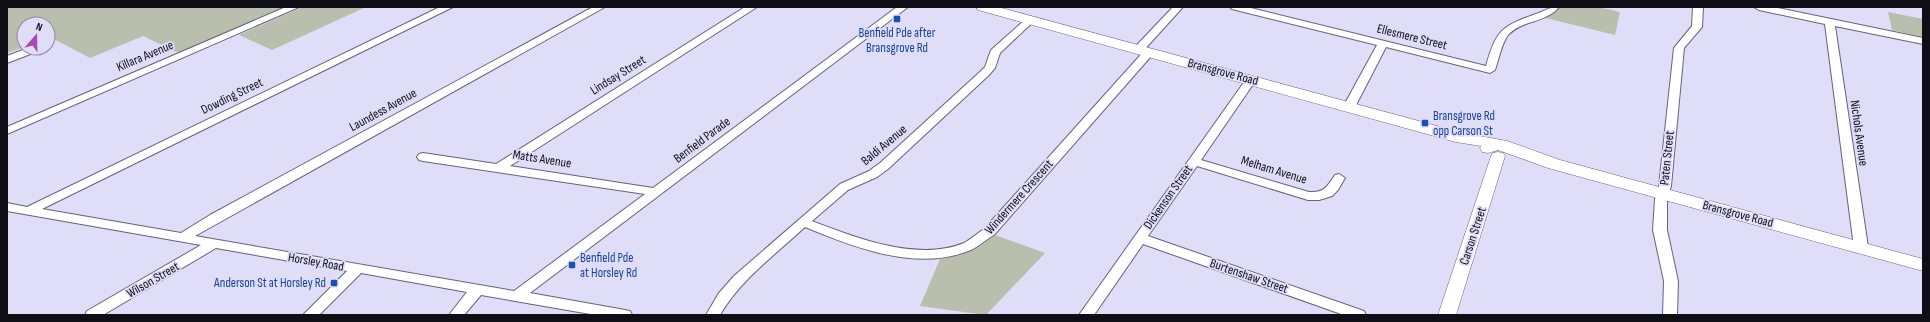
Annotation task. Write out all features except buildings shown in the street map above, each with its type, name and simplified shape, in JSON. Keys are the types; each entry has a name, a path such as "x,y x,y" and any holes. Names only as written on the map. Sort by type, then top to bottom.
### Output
{"main road":[{"name":"Bransgrove Road","path":"983,7 1462,138 1499,151 1554,164 1923,265"}],"street":[{"name":"Killara Avenue","path":"7,132 294,7"},
{"name":"Dowding Street","path":"29,211 59,195 448,7"},
{"name":"Laundess Avenue","path":"182,238 215,218 600,7"},
{"name":"Lindsay Street","path":"499,168 752,7"},
{"name":"Benfield Parade","path":"517,296 903,7"},
{"name":"Windermere Crescent","path":"803,222 861,244 916,254 943,253 974,243 989,232 1144,51 1178,7"},
{"name":"Ellesmere Street","path":"1235,7 1490,70 1502,37 1508,30 1517,24 1546,14 1554,7"},
{"name":"Paten Street","path":"1670,315 1671,281 1662,245 1660,230 1663,194 1679,48 1696,27 1698,7"},
{"path":"1759,7 1923,41"},
{"name":"Baldi Avenue","path":"713,315 724,296 739,279 840,190 873,174 884,166 990,68 995,52 1030,20"},
{"name":"Nichols Avenue","path":"1830,22 1861,248"},
{"path":"1349,107 1383,44"},
{"path":"7,60 17,56"},
{"name":"Dickenson Street","path":"1086,315 1251,80"},
{"name":"Carson Street","path":"1447,315 1499,151"},
{"name":"Matts Avenue","path":"423,157 656,192"},
{"name":"Melham Avenue","path":"1193,161 1308,196 1316,197 1328,194 1333,190 1339,178"},
{"name":"Horsley Road","path":"7,207 624,315"},
{"name":"Burtenshaw Street","path":"1139,238 1359,315"},
{"name":"Wilson Street","path":"92,315 213,244"},
{"path":"310,315 357,269"},
{"path":"456,315 478,290"}],"green space":[{"path":"7,7 286,7 179,53 143,36 90,58 56,40 56,16 16,16 16,50 7,53"},
{"path":"303,7 366,7 272,50 239,35"},
{"path":"1560,7 1598,7 1620,12 1615,35 1546,18"},
{"path":"1888,12 1923,19 1923,37 1892,30"},
{"path":"995,235 1045,253 986,315 920,306 940,259 969,251 983,244"}],"place":[{"name":"Benfield Pde after Bransgrove Rd","path":"897,19"},
{"name":"Bransgrove Rd opp Carson St","path":"1425,123"},
{"name":"Benfield Pde at Horsley Rd","path":"572,265"},
{"name":"Anderson St at Horsley Rd","path":"334,283"}]}
